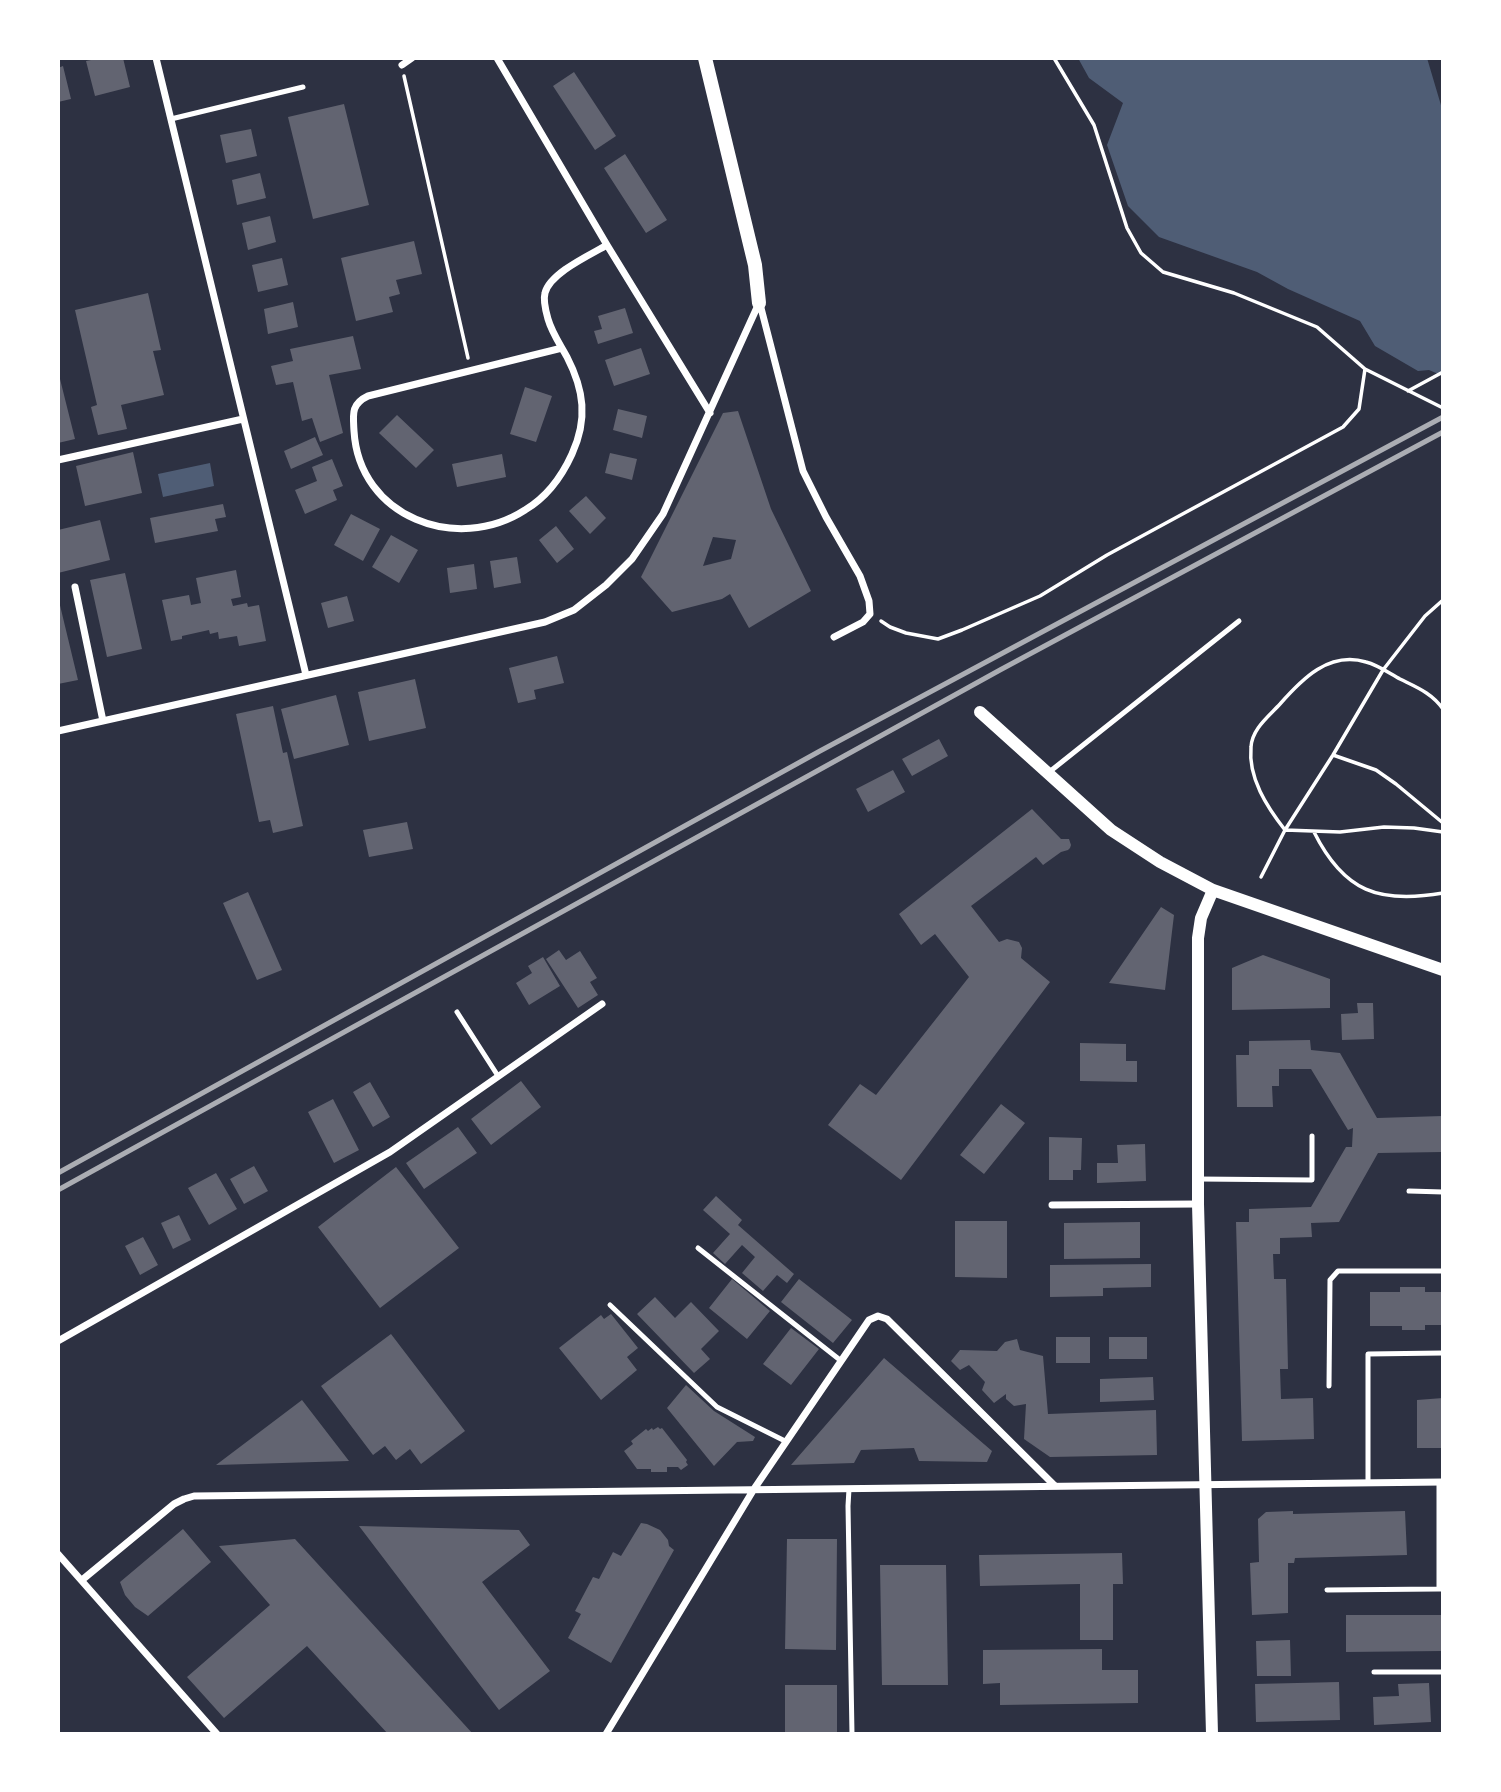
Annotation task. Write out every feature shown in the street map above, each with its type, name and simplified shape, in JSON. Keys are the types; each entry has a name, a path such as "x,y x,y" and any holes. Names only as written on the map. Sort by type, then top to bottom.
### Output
{"main road":[{"path":"705,58 755,265 759,303"}],"street":[{"path":"156,58 306,675"},
{"path":"402,65 412,58"},
{"path":"496,58 710,413"},
{"path":"562,348 359,400 354,409 354,440 358,461 368,480 399,512 424,523 449,528 477,528 502,522 526,510 550,490 565,468 578,440 583,412 579,385 562,348 552,331 546,312 545,292 555,277 607,245"},
{"path":"58,731 545,622 574,610 606,585 632,559 663,514 759,303"},
{"path":"759,303 803,471 860,576 869,601 870,614 863,622 834,637"},
{"path":"58,460 243,419"},
{"path":"75,587 103,721"},
{"path":"980,712 1129,844 1189,879 1213,890 1443,970"},
{"path":"1212,1734 1198,1204 1198,938 1201,918 1213,890"},
{"path":"58,1341 390,1152 602,1004"},
{"path":"1052,1205 1198,1204"},
{"path":"606,1734 754,1489 869,1320 878,1316 887,1319 1055,1486"},
{"path":"82,1580 174,1504 194,1496 1441,1482"},
{"path":"58,1554 217,1734"}],"lane":[{"path":"171,119 303,88"},
{"path":"1048,773 1239,621"},
{"path":"457,1012 498,1076"},
{"path":"1198,1179 1312,1180 1312,1136"},
{"path":"1409,1191 1443,1192"},
{"path":"698,1248 840,1360"},
{"path":"1329,1386 1330,1280 1334,1274 1338,1271 1443,1271"},
{"path":"610,1305 717,1407 785,1441"},
{"path":"1368,1483 1368,1353 1443,1353"},
{"path":"1327,1590 1441,1589 1441,1482"},
{"path":"849,1489 852,1734"},
{"path":"1374,1672 1443,1672"}],"path":[{"path":"1054,58 1094,125 1127,228 1141,253 1163,272 1234,293 1317,327 1365,369 1443,408"},
{"path":"402,65 471,370"},
{"path":"870,614 890,628 938,639 1040,596 1118,550 1343,427 1359,409 1365,369"},
{"path":"1408,391 1443,372"},
{"path":"1261,877 1285,830 1383,670 1425,616 1443,600"},
{"path":"1443,709 1432,695 1367,662 1349,659 1328,663 1295,687 1254,732 1251,747 1252,770 1273,814 1285,830 1340,832 1384,827 1443,832"},
{"path":"1333,755 1376,770 1443,823"},
{"path":"1314,832 1331,861 1346,878 1363,889 1388,897 1443,893"}],"water":[{"path":"1078,58 1427,58 1443,112 1443,376 1429,370 1418,371 1375,346 1360,321 1257,272 1159,237 1128,206 1107,145 1123,103 1089,78"},
{"path":"210,463 214,486 163,497 158,474"}],"building":[{"path":"123,58 130,87 95,96 86,61"},
{"path":"63,66 71,99 58,102 58,68"},
{"path":"574,72 616,136 595,150 553,86"},
{"path":"344,104 369,205 313,219 288,117"},
{"path":"251,129 257,156 226,163 220,135"},
{"path":"625,154 667,220 646,233 604,168"},
{"path":"260,173 266,198 237,205 232,180"},
{"path":"270,216 276,242 248,250 242,223"},
{"path":"414,241 422,274 396,280 400,294 389,297 393,312 356,321 341,258"},
{"path":"282,258 288,285 258,292 252,265"},
{"path":"148,293 161,350 153,351 164,395 121,405 127,429 98,435 91,407 97,405 75,310"},
{"path":"293,302 298,327 268,334 264,309"},
{"path":"625,308 633,333 598,344 594,331 602,329 598,316"},
{"path":"353,336 361,369 329,375 343,433 320,442 312,418 302,421 293,382 276,385 271,366 293,361 290,349"},
{"path":"641,348 650,374 614,386 605,360"},
{"path":"58,371 75,439 58,443"},
{"path":"525,387 552,396 536,442 510,434"},
{"path":"618,409 647,416 642,438 613,430"},
{"path":"738,411 771,509 811,591 749,628 730,594 722,599 672,612 641,577 723,413","holes":["713,537 736,540 731,559 703,566"]},
{"path":"397,415 434,450 416,468 379,433"},
{"path":"315,437 323,455 291,469 284,451"},
{"path":"133,452 142,493 85,506 76,466"},
{"path":"610,453 637,459 632,480 605,473"},
{"path":"502,454 506,477 457,487 452,464"},
{"path":"332,459 343,486 333,490 337,500 305,514 295,490 317,481 312,467"},
{"path":"586,496 606,518 590,534 569,511"},
{"path":"223,504 226,517 215,519 218,531 155,543 150,518"},
{"path":"351,514 380,529 363,561 334,545"},
{"path":"100,520 110,560 58,573 58,530"},
{"path":"556,526 574,549 557,563 539,540"},
{"path":"391,535 418,550 399,583 372,567"},
{"path":"517,557 521,583 494,588 490,561"},
{"path":"474,564 477,589 450,593 447,568"},
{"path":"236,570 241,597 231,599 233,606 247,603 248,607 259,605 266,641 239,646 237,636 219,639 218,632 210,634 209,630 171,641 162,600 189,595 191,605 201,603 196,578"},
{"path":"125,573 142,649 107,657 90,580"},
{"path":"347,596 354,621 328,628 321,603"},
{"path":"58,597 78,680 58,684"},
{"path":"557,656 564,683 534,690 536,699 518,703 509,668"},
{"path":"415,679 426,728 369,741 358,692"},
{"path":"336,695 349,745 294,759 281,709"},
{"path":"273,706 283,753 287,752 303,826 273,833 270,820 259,822 236,714"},
{"path":"939,739 948,756 912,776 902,759"},
{"path":"893,770 905,792 868,812 856,789"},
{"path":"1032,809 1061,839 1069,839 1070,848 1043,865 1036,857 971,906 999,942 1007,939 1019,942 1022,948 1021,958 1050,982 901,1180 828,1125 860,1084 876,1095 969,977 935,934 921,945 899,914"},
{"path":"407,822 413,849 369,857 363,830"},
{"path":"248,892 282,970 257,980 223,903"},
{"path":"1161,907 1174,915 1165,990 1109,983"},
{"path":"559,950 566,960 580,951 597,978 590,982 598,995 578,1008 546,959"},
{"path":"1263,955 1330,979 1330,1008 1232,1010 1232,968"},
{"path":"543,957 560,986 529,1005 516,983 532,973 528,966"},
{"path":"1357,1003 1373,1003 1374,1039 1342,1040 1341,1014 1358,1013"},
{"path":"1310,1040 1311,1050 1340,1053 1377,1118 1443,1116 1443,1152 1378,1153 1339,1222 1311,1223 1312,1237 1280,1238 1280,1254 1273,1254 1274,1279 1286,1279 1288,1369 1280,1369 1281,1399 1313,1398 1314,1439 1242,1441 1236,1222 1249,1222 1249,1209 1311,1207 1346,1147 1352,1147 1353,1128 1348,1130 1311,1069 1279,1069 1279,1086 1272,1086 1273,1107 1237,1107 1236,1055 1249,1055 1249,1041"},
{"path":"1080,1043 1126,1044 1126,1061 1137,1061 1137,1082 1080,1081"},
{"path":"521,1081 541,1107 491,1145 471,1119"},
{"path":"370,1082 390,1117 373,1127 353,1092"},
{"path":"333,1099 359,1150 334,1163 308,1112"},
{"path":"1001,1104 1025,1123 984,1174 960,1155"},
{"path":"458,1127 477,1153 424,1189 406,1163"},
{"path":"1049,1137 1082,1138 1081,1170 1073,1170 1073,1180 1049,1180"},
{"path":"1145,1144 1146,1181 1097,1183 1097,1163 1118,1163 1117,1145"},
{"path":"254,1166 268,1191 244,1204 230,1179"},
{"path":"396,1167 459,1248 380,1308 318,1227"},
{"path":"216,1173 237,1209 209,1225 188,1188"},
{"path":"716,1196 742,1220 738,1225 794,1274 787,1283 777,1275 763,1291 742,1273 755,1257 742,1245 725,1264 713,1253 730,1234 703,1210"},
{"path":"179,1215 191,1240 173,1249 161,1223"},
{"path":"955,1221 1007,1221 1007,1278 955,1277"},
{"path":"1140,1222 1140,1258 1064,1259 1064,1223"},
{"path":"143,1237 158,1265 140,1275 125,1246"},
{"path":"1151,1264 1151,1287 1103,1288 1103,1296 1050,1297 1050,1265"},
{"path":"732,1279 770,1311 747,1339 709,1308"},
{"path":"799,1279 852,1320 833,1343 781,1302"},
{"path":"1400,1287 1425,1287 1425,1292 1443,1292 1443,1325 1425,1325 1425,1330 1402,1330 1402,1326 1370,1326 1370,1292 1400,1292"},
{"path":"655,1297 675,1318 691,1302 719,1331 701,1349 710,1359 694,1373 637,1314"},
{"path":"611,1314 638,1348 627,1357 637,1370 601,1400 559,1348 601,1315 604,1319"},
{"path":"791,1328 819,1349 791,1385 763,1364"},
{"path":"391,1334 465,1431 421,1464 410,1449 396,1460 385,1446 373,1455 321,1386"},
{"path":"1056,1337 1090,1337 1090,1363 1056,1363"},
{"path":"1109,1337 1147,1337 1147,1359 1109,1359"},
{"path":"1017,1339 1020,1350 1043,1356 1048,1414 1156,1410 1157,1455 1050,1457 1024,1439 1026,1404 1014,1406 1006,1399 1006,1394 994,1403 982,1390 985,1382 969,1365 960,1370 951,1361 960,1350 997,1351 1005,1342"},
{"path":"884,1358 992,1451 987,1462 919,1461 914,1448 861,1450 854,1463 791,1465"},
{"path":"1153,1377 1154,1400 1100,1402 1100,1379"},
{"path":"686,1385 714,1411 755,1437 753,1441 737,1442 714,1466 667,1408"},
{"path":"1443,1398 1443,1448 1417,1448 1417,1400"},
{"path":"302,1400 349,1461 216,1465"},
{"path":"662,1428 687,1460 688,1465 681,1470 678,1467 667,1467 667,1472 637,1469 624,1451 633,1444 631,1441 646,1429 648,1431"},
{"path":"1293,1511 1293,1514 1405,1511 1407,1555 1295,1558 1294,1563 1288,1563 1288,1613 1252,1615 1250,1563 1259,1562 1258,1519 1266,1512"},
{"path":"641,1523 660,1530 674,1550 611,1663 568,1638 581,1614 575,1611 593,1577 599,1579 613,1552 621,1556"},
{"path":"359,1526 519,1530 530,1545 482,1582 550,1671 499,1710"},
{"path":"183,1529 211,1562 148,1616 135,1607 125,1595 120,1582"},
{"path":"295,1539 473,1734 388,1734 307,1646 224,1718 187,1677 270,1605 219,1546"},
{"path":"787,1539 837,1539 836,1650 785,1649"},
{"path":"1122,1553 1123,1584 1113,1584 1113,1640 1080,1640 1080,1584 980,1586 979,1555"},
{"path":"880,1565 946,1565 948,1685 882,1685"},
{"path":"1346,1615 1443,1615 1443,1651 1346,1652"},
{"path":"1290,1640 1291,1676 1257,1676 1256,1641"},
{"path":"1102,1649 1102,1670 1138,1670 1138,1703 1000,1705 1000,1683 983,1684 983,1650"},
{"path":"1339,1682 1340,1720 1256,1722 1255,1684"},
{"path":"1429,1683 1431,1722 1374,1725 1373,1697 1399,1696 1398,1684"},
{"path":"785,1685 837,1685 837,1734 785,1734"}],"railway":[{"path":"58,1173 820,751 1443,417"},
{"path":"58,1190 1000,670 1443,432"}]}
